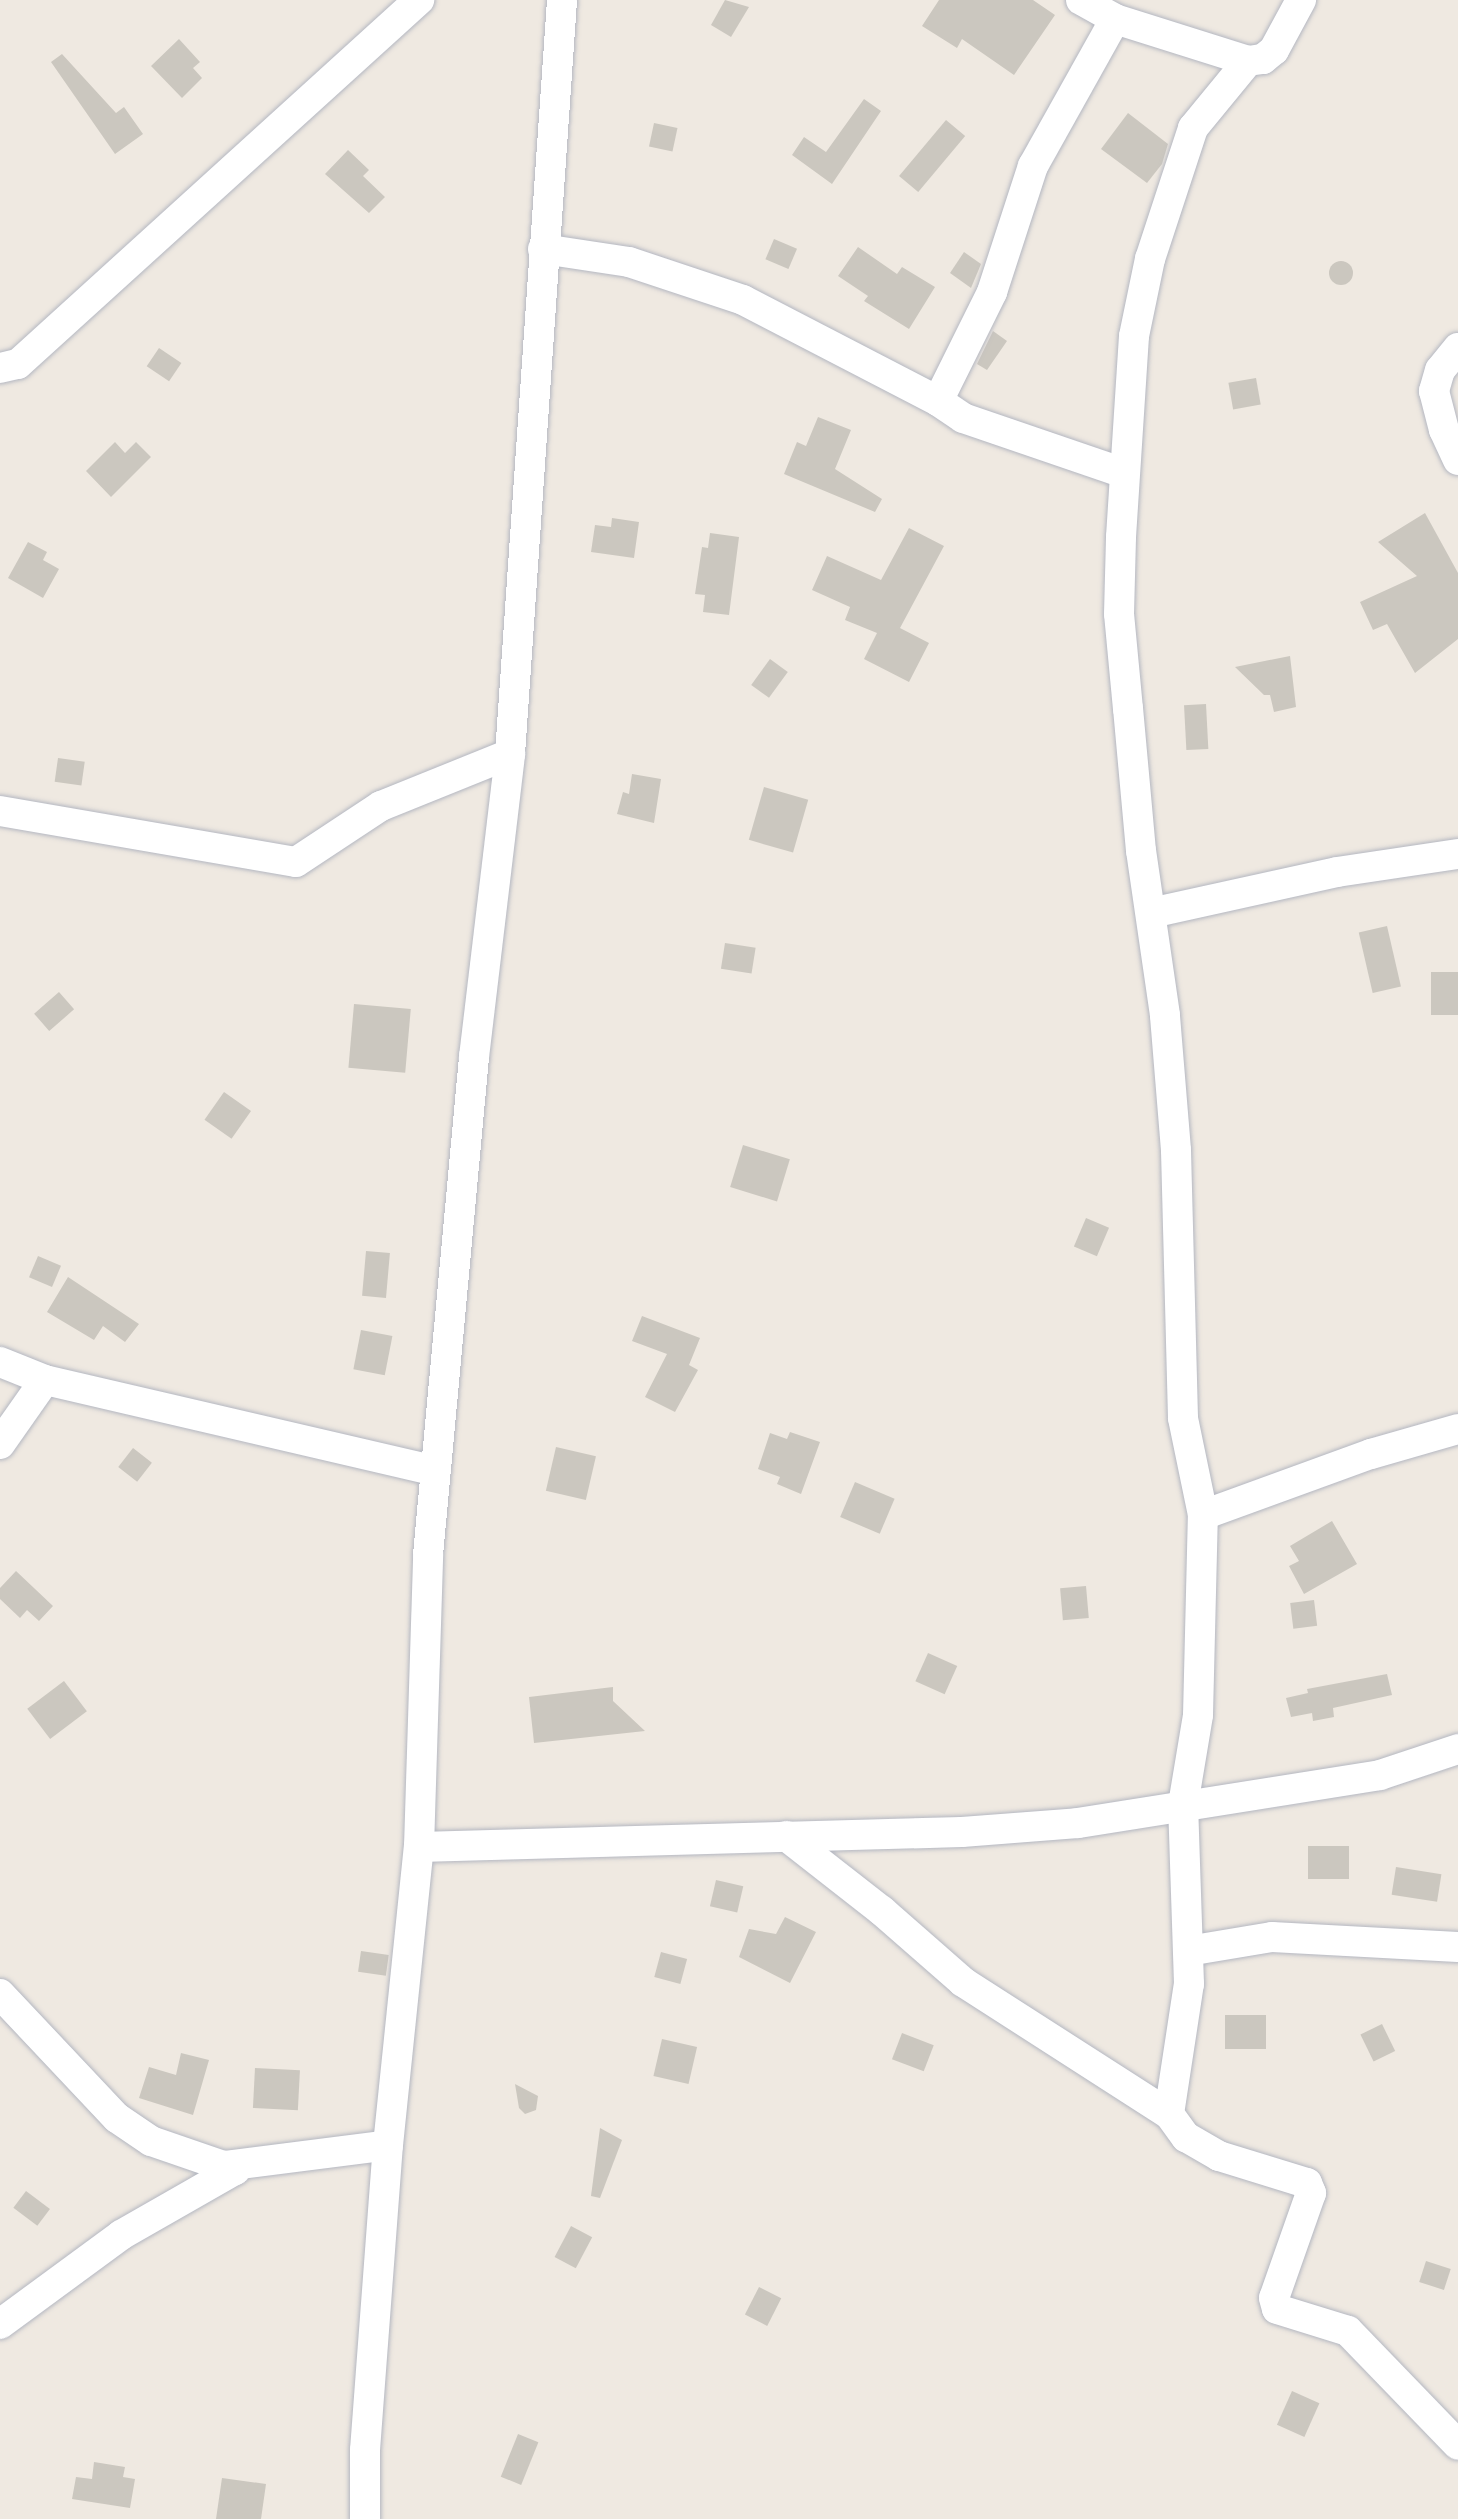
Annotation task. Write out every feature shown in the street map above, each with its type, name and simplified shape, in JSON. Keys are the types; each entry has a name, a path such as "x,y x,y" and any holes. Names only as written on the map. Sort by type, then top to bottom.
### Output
{"street":[{"path":"0,368 18,364 419,0"},
{"path":"365,2519 366,2450 388,2145 419,1848 428,1555 474,1058 510,754 562,0"},
{"path":"1082,0 1115,19 1248,61 1263,59 1274,50 1301,0"},
{"path":"938,400 992,292 1033,166 1115,19"},
{"path":"1169,2114 1182,2055 1188,1951 1183,1805 1198,1716 1203,1515 1183,1418 1176,1150 1165,1014 1150,913 1119,614 1124,473 1134,336 1168,197 1193,128 1248,61"},
{"path":"544,249 629,262 728,294 938,400 963,418 1124,473"},
{"path":"1458,348 1440,370 1434,390 1444,430 1458,460"},
{"path":"0,811 296,862 382,806 510,754"},
{"path":"1150,913 1336,872 1458,854"},
{"path":"0,1362 45,1380 436,1471"},
{"path":"0,1444 45,1380"},
{"path":"1203,1515 1371,1454 1458,1429"},
{"path":"419,1848 1078,1823 1380,1775 1458,1750"},
{"path":"786,1836 882,1911 963,1982 1169,2114 1186,2137 1219,2156 1308,2184 1311,2193 1274,2298 1277,2308 1348,2332 1458,2444"},
{"path":"1188,1951 1272,1938 1458,1947"},
{"path":"0,1994 117,2118 151,2141 235,2170"},
{"path":"235,2170 226,2166 388,2145"},
{"path":"0,2324 121,2235 235,2170"}],"building":[{"path":"725,0 749,7 731,37 711,25"},
{"path":"939,0 1033,0 1055,15 1014,75 962,39 957,48 922,26"},
{"path":"179,39 200,62 193,68 202,78 182,98 151,66"},
{"path":"62,54 116,113 124,107 143,134 115,154 51,62"},
{"path":"864,99 881,111 832,184 792,155 804,137 826,152"},
{"path":"1128,113 1168,144 1162,164 1147,183 1101,149"},
{"path":"946,120 965,136 918,192 899,176"},
{"path":"654,123 677,128 672,151 649,146"},
{"path":"348,150 369,170 363,176 385,197 369,213 325,174"},
{"path":"774,239 797,249 788,269 765,259"},
{"path":"858,247 897,274 902,267 935,287 909,329 864,301 868,296 838,276"},
{"path":"964,252 981,264 971,288 950,273"},
{"path":"1341,261 1353,273 1341,285 1329,273"},
{"path":"993,331 1007,341 987,370 977,364"},
{"path":"159,348 181,363 169,381 147,366"},
{"path":"1256,378 1261,405 1233,409 1228,383"},
{"path":"818,417 851,430 835,469 882,499 875,512 784,474 797,442 806,446"},
{"path":"115,442 125,453 136,442 151,457 111,497 86,471"},
{"path":"1425,513 1458,573 1458,639 1415,673 1387,624 1373,630 1360,602 1417,576 1378,542"},
{"path":"612,518 639,522 634,558 591,552 595,525 611,527"},
{"path":"909,528 944,546 900,628 929,643 909,682 864,659 877,633 845,620 850,607 812,590 827,556 881,580"},
{"path":"710,533 739,537 729,615 703,612 705,595 695,594 702,547 708,548"},
{"path":"28,542 47,552 43,560 59,569 43,598 8,578"},
{"path":"1290,656 1296,707 1274,712 1270,695 1264,695 1235,667"},
{"path":"770,659 788,672 769,698 751,685"},
{"path":"1206,704 1208,749 1186,750 1184,705"},
{"path":"58,758 85,762 81,786 55,782"},
{"path":"632,774 661,779 654,823 617,814 623,792 629,794"},
{"path":"764,787 808,800 793,853 749,840"},
{"path":"1387,926 1401,986 1373,993 1359,933"},
{"path":"725,943 756,948 752,974 721,969"},
{"path":"1431,972 1458,972 1458,1015 1431,1015"},
{"path":"59,992 74,1009 49,1031 34,1014"},
{"path":"354,1004 411,1009 405,1073 348,1068"},
{"path":"224,1092 251,1111 232,1139 204,1120"},
{"path":"743,1145 790,1159 777,1201 730,1187"},
{"path":"1086,1218 1109,1228 1097,1256 1074,1247"},
{"path":"366,1251 390,1253 386,1298 362,1296"},
{"path":"38,1256 61,1266 52,1287 29,1277"},
{"path":"68,1277 139,1324 125,1342 103,1326 94,1340 47,1312"},
{"path":"642,1316 700,1338 689,1365 698,1370 675,1412 645,1397 667,1354 632,1341"},
{"path":"361,1330 392,1336 385,1375 353,1369"},
{"path":"790,1432 820,1442 801,1494 777,1484 780,1477 758,1469 770,1433 787,1439"},
{"path":"556,1447 596,1456 586,1500 546,1491"},
{"path":"133,1448 152,1463 137,1482 118,1467"},
{"path":"855,1482 895,1499 880,1534 840,1517"},
{"path":"1332,1521 1357,1564 1304,1594 1289,1566 1299,1561 1290,1546"},
{"path":"16,1571 53,1606 39,1621 27,1610 20,1618 0,1599 0,1588"},
{"path":"1086,1586 1089,1618 1063,1620 1060,1588"},
{"path":"1314,1600 1317,1626 1293,1629 1290,1603"},
{"path":"928,1653 957,1666 945,1694 915,1681"},
{"path":"1387,1674 1392,1695 1333,1708 1334,1717 1313,1721 1312,1713 1291,1717 1286,1698 1308,1693 1307,1689"},
{"path":"64,1681 87,1711 50,1739 27,1709"},
{"path":"613,1687 613,1701 645,1731 534,1743 529,1697"},
{"path":"1308,1846 1349,1846 1349,1879 1308,1879"},
{"path":"1396,1867 1441,1874 1437,1902 1392,1895"},
{"path":"716,1880 743,1886 737,1913 710,1906"},
{"path":"785,1917 816,1932 790,1983 739,1957 749,1929 776,1934"},
{"path":"361,1951 389,1955 386,1976 358,1972"},
{"path":"661,1952 687,1959 680,1984 654,1977"},
{"path":"1225,2015 1266,2015 1266,2049 1225,2049"},
{"path":"1382,2024 1395,2051 1374,2061 1360,2035"},
{"path":"902,2033 934,2045 924,2071 892,2059"},
{"path":"662,2039 697,2047 689,2084 653,2076"},
{"path":"181,2053 209,2060 193,2115 139,2098 149,2067 176,2075"},
{"path":"255,2068 300,2070 298,2110 253,2108"},
{"path":"515,2084 538,2096 536,2110 525,2114 519,2108"},
{"path":"600,2128 622,2140 600,2198 591,2196"},
{"path":"26,2191 50,2209 37,2226 13,2208"},
{"path":"571,2226 592,2237 576,2268 555,2257"},
{"path":"1426,2261 1451,2269 1444,2290 1419,2282"},
{"path":"759,2287 781,2298 767,2326 745,2315"},
{"path":"1292,2391 1319,2403 1304,2437 1277,2425"},
{"path":"518,2434 538,2442 521,2485 501,2477"},
{"path":"94,2462 125,2467 123,2477 135,2479 130,2508 72,2499 76,2477 92,2479"},
{"path":"222,2478 266,2484 261,2519 216,2519"}]}
